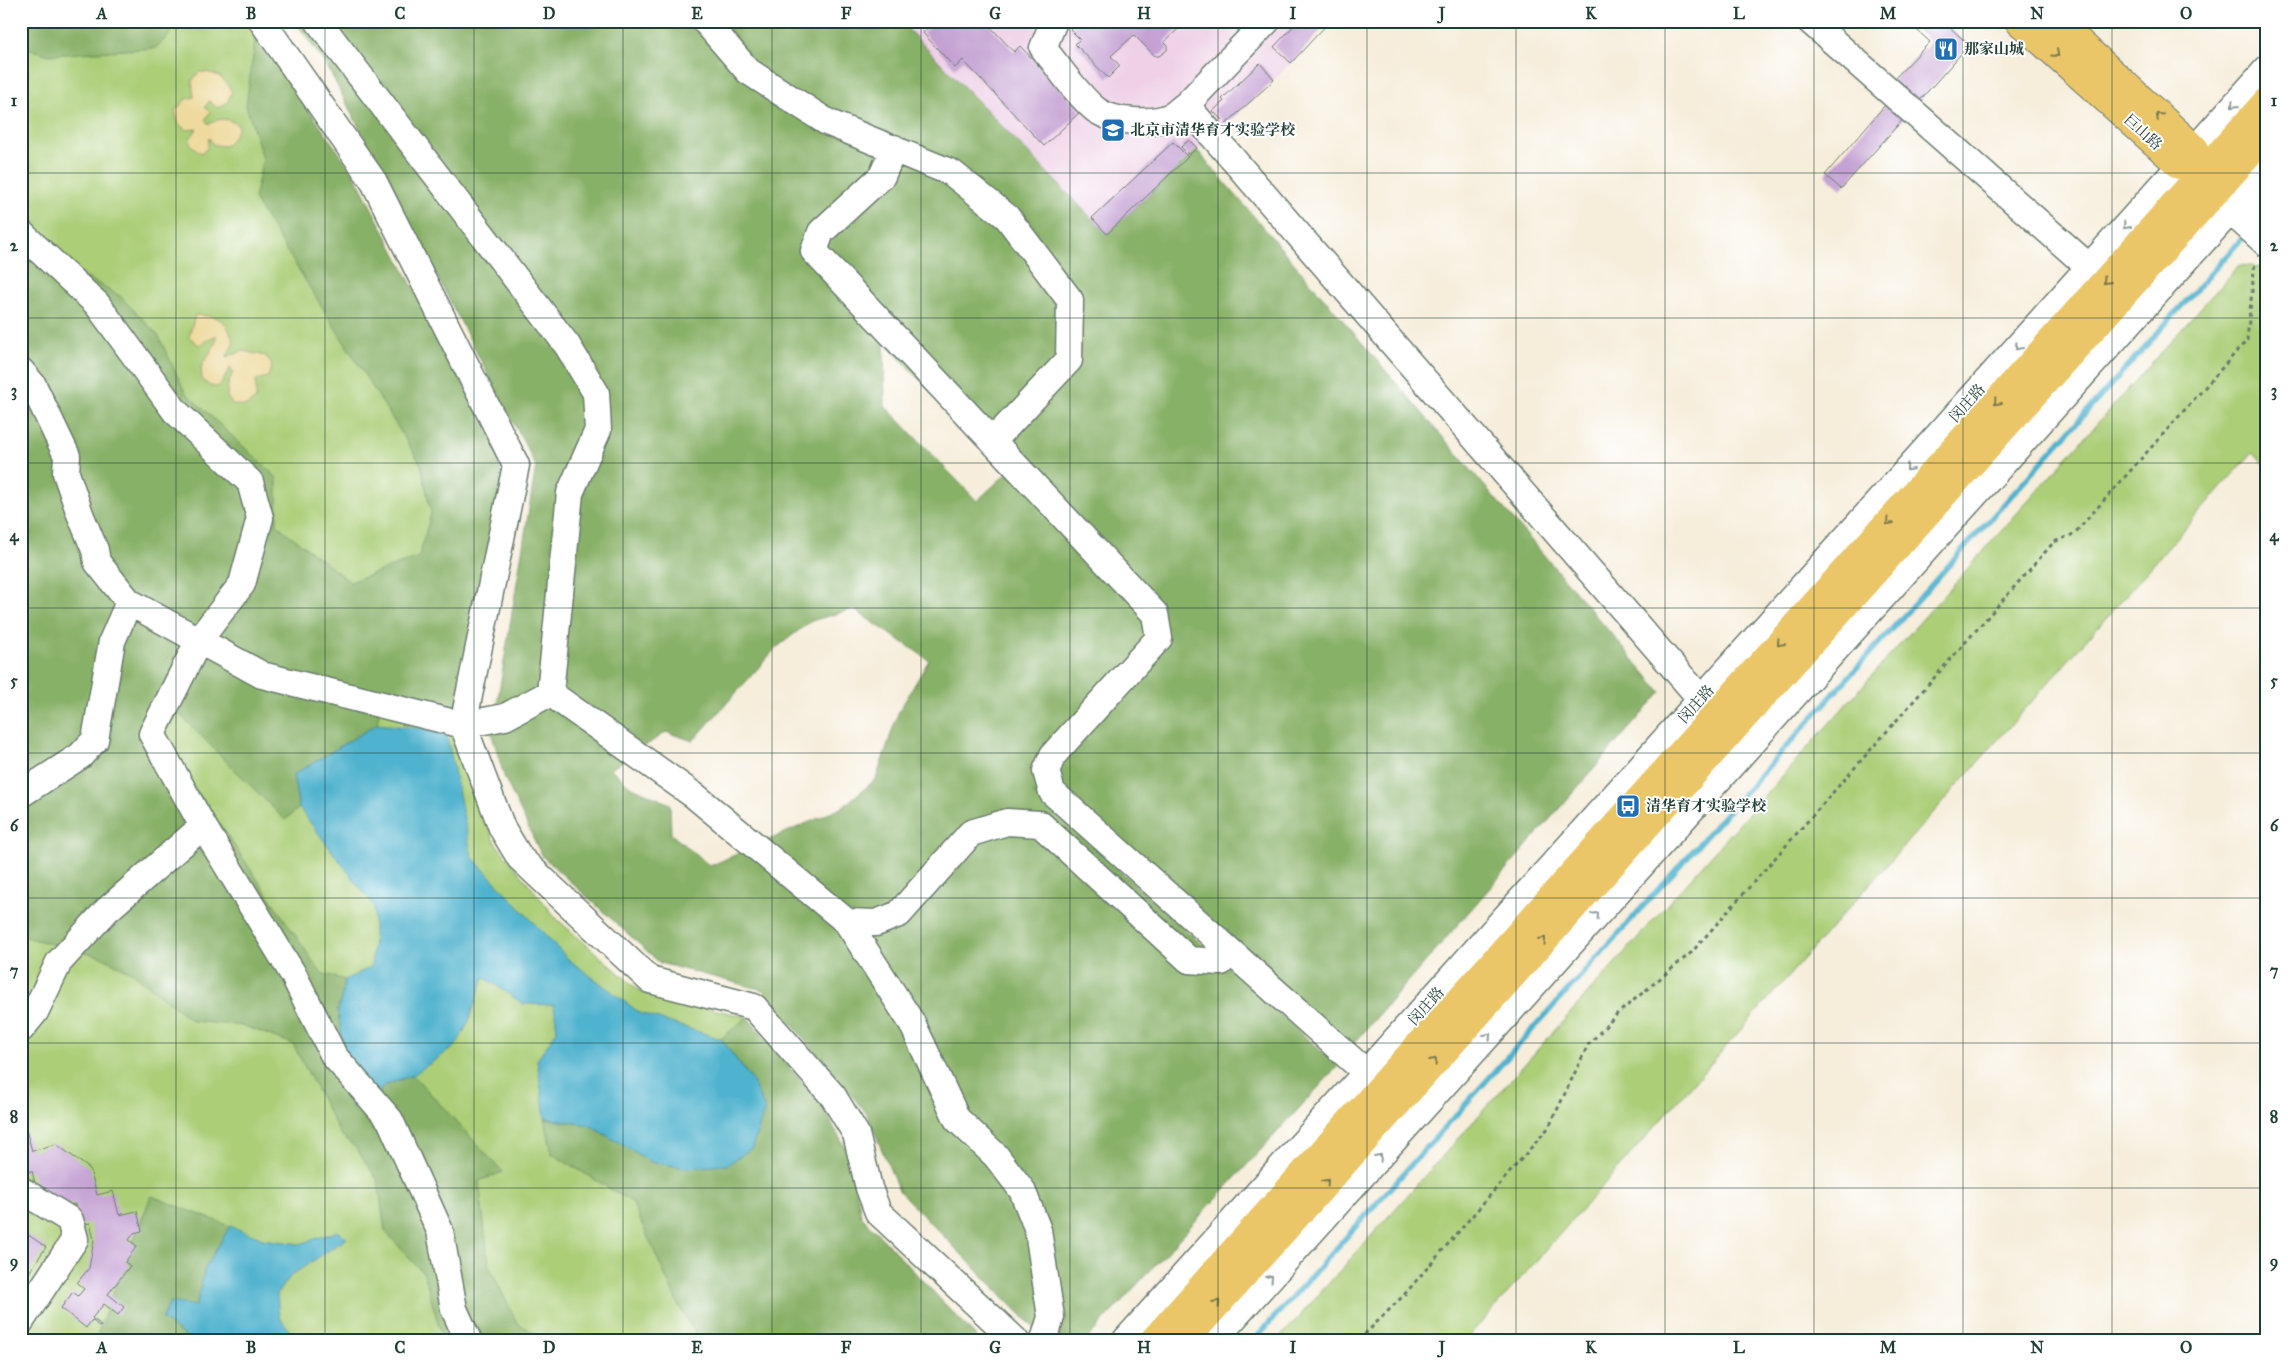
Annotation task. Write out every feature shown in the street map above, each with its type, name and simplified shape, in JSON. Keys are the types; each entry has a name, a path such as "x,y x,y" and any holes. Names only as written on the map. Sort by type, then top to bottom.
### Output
{"main road":[{"name":"巨山路","path":"2019,21 2230,197"},
{"name":"巨山路","path":"2056,21 2230,197"},
{"name":"闵庄路","path":"1154,1340 1374,1080 2230,197 2267,101"},
{"name":"闵庄路","path":"1185,1340 2230,197 2267,134"}],"street":[{"path":"262,21 374,182 516,465 463,724 502,828 520,858 650,980 754,1007 834,1096 856,1134 869,1188 878,1212 1015,1340"},
{"path":"318,21 567,345 596,393 598,430 570,493 550,692"},
{"path":"705,21 748,71 827,122 952,173 1007,217 1070,300 1069,360 994,440"},
{"path":"1054,21 1043,48 1088,102 1098,111 1136,122 1152,121 1171,116 1186,105 1267,21"},
{"path":"1810,21 2089,268"},
{"name":"闵庄路","path":"1214,1340 2230,197 2267,68"},
{"path":"1186,105 1701,699"},
{"path":"894,148 882,176 821,232 814,250 1156,614 1159,638 1053,755 1046,771 1052,792 1374,1080"},
{"name":"闵庄路","path":"1126,1340 1374,1080 1701,699 2089,268 2230,197 2267,170"},
{"path":"21,233 97,304 176,411 250,482 260,518 242,584 199,640 152,734 203,826 293,974 334,1056 390,1120 440,1231 454,1310 468,1340"},
{"path":"21,372 32,385 67,456 66,473 95,550 97,562 129,602 262,675 463,724 506,717 550,692"},
{"path":"21,794 80,756 95,740 112,641 129,602"},
{"path":"550,692 695,796 847,922 912,1023 957,1119 996,1156 1022,1190 1038,1230 1051,1317 1044,1340"},
{"path":"847,922 876,923 900,914 971,833 1007,822 1040,824 1189,960 1221,962 1231,952"},
{"path":"21,1029 35,1012 59,962 107,910 203,826"},
{"path":"21,1190 70,1220 76,1239 21,1321"}],"path":[{"path":"1359,1340 1404,1295 1549,1127 1588,1045 1617,1014 1692,952 2054,542 2074,534 2247,340 2230,197"}],"shaded area":[{"name":"北京市清华育才实验学校","path":"900,21 1330,21 1284,70 1107,234"}],"green space":[{"path":"21,21 242,21 256,35 499,453 452,731 494,841 557,919 642,993 747,1017 823,1107 851,1159 861,1216 979,1340 21,1340"},
{"path":"21,21 183,21 156,48 49,55 21,46"},
{"path":"295,21 900,21 1107,234 1197,150 1661,692 1350,1048 1032,792 1338,1066 1086,1340 1046,1340 899,1191 867,1114 763,990 660,963 542,856 505,779 492,735 536,466 327,66","holes":["884,342 1008,472 977,501 885,406","853,609 929,660 898,713 876,779 841,808 710,866 671,834 670,804 630,786 611,769 666,732 693,741 776,648 811,621"]},
{"path":"256,35 354,174 499,453 501,483 455,716 382,697 377,724 293,775 299,808 285,820 177,712 161,738 321,973 345,980 338,1011 370,1110 383,1086 413,1075 503,1172 479,1181 489,1266 517,1323 546,1340 443,1340 424,1274 385,1231 378,1181 356,1148 340,1134 293,1044 244,1026 192,1021 133,973 99,956 21,936 21,241 120,296 158,335 185,392 277,478 277,525 350,582 419,557 431,513 421,464 254,199 263,159 246,105"},
{"path":"2239,265 2261,267 2267,272 2267,466 2252,453 1466,1340 1278,1340"},
{"path":"747,1017 823,1107 851,1159 861,1216 979,1340 699,1340 679,1306 632,1202 552,1154 545,1119 589,1125 652,1162 752,1080 721,1039"},
{"path":"151,1196 230,1226 205,1268 196,1306 162,1319 190,1340 95,1340"}],"sand":[{"path":"199,72 219,76 232,92 227,103 217,108 209,101 205,107 210,112 205,120 209,124 225,119 239,126 226,146 214,145 209,138 207,149 200,153 191,145 189,140 197,129 186,130 178,123 175,111 186,99 194,97 192,81"},
{"path":"195,315 211,316 225,323 234,343 226,357 243,351 266,356 272,365 268,377 256,380 256,399 246,406 233,405 227,397 228,384 233,372 230,368 218,387 210,386 202,380 201,367 216,342 216,335 199,345 189,337"}],"water":[{"path":"377,724 446,731 472,857 568,959 640,1013 721,1039 752,1080 765,1109 752,1148 727,1165 686,1168 651,1162 589,1125 545,1118 537,1060 557,1031 554,1005 523,1004 484,977 469,1021 456,1046 413,1075 383,1086 370,1110 352,1107 338,1011 345,980 371,967 374,940 374,906 299,808 293,775"},
{"path":"230,1226 263,1239 300,1244 338,1231 347,1238 292,1275 277,1293 279,1317 297,1340 190,1340 162,1319 170,1302 196,1306 205,1268"}],"building":[{"path":"935,21 985,21 1014,52 1020,46 1081,111 1044,146 963,60 955,68 923,33"},
{"path":"1078,21 1187,21 1164,42 1167,45 1167,50 1159,56 1155,56 1134,35 1111,56 1120,66 1108,78 1075,44 1080,39 1070,29"},
{"path":"1298,21 1330,21 1291,63 1274,47"},
{"path":"1829,21 1843,21 1836,28"},
{"path":"1907,21 1943,21 1969,45 1841,189 1825,175 1898,90 1890,83 1930,42"},
{"path":"1260,63 1274,80 1226,124 1213,111 1224,101 1222,99"},
{"path":"1189,140 1197,148 1189,155 1181,147"},
{"path":"1173,142 1188,157 1107,234 1092,218"},
{"path":"26,1130 32,1151 56,1144 90,1169 97,1195 113,1191 119,1215 137,1211 142,1231 134,1233 129,1240 137,1246 125,1262 130,1266 108,1294 124,1307 118,1315 104,1304 92,1318 101,1325 100,1327 92,1320 86,1328 61,1308 73,1292 78,1296 84,1289 77,1283 89,1268 94,1240 90,1223 80,1225 75,1204 68,1205 37,1192 32,1171 21,1173 21,1131"},
{"path":"21,1230 46,1247 23,1282 21,1281"}],"waterway":[{"path":"1254,1340 2247,233"}],"place":[{"name":"那家山城","path":"1946,49"},
{"name":"北京市清华育才实验学校","path":"1113,130"},
{"name":"清华育才实验学校","path":"1628,806"}]}
